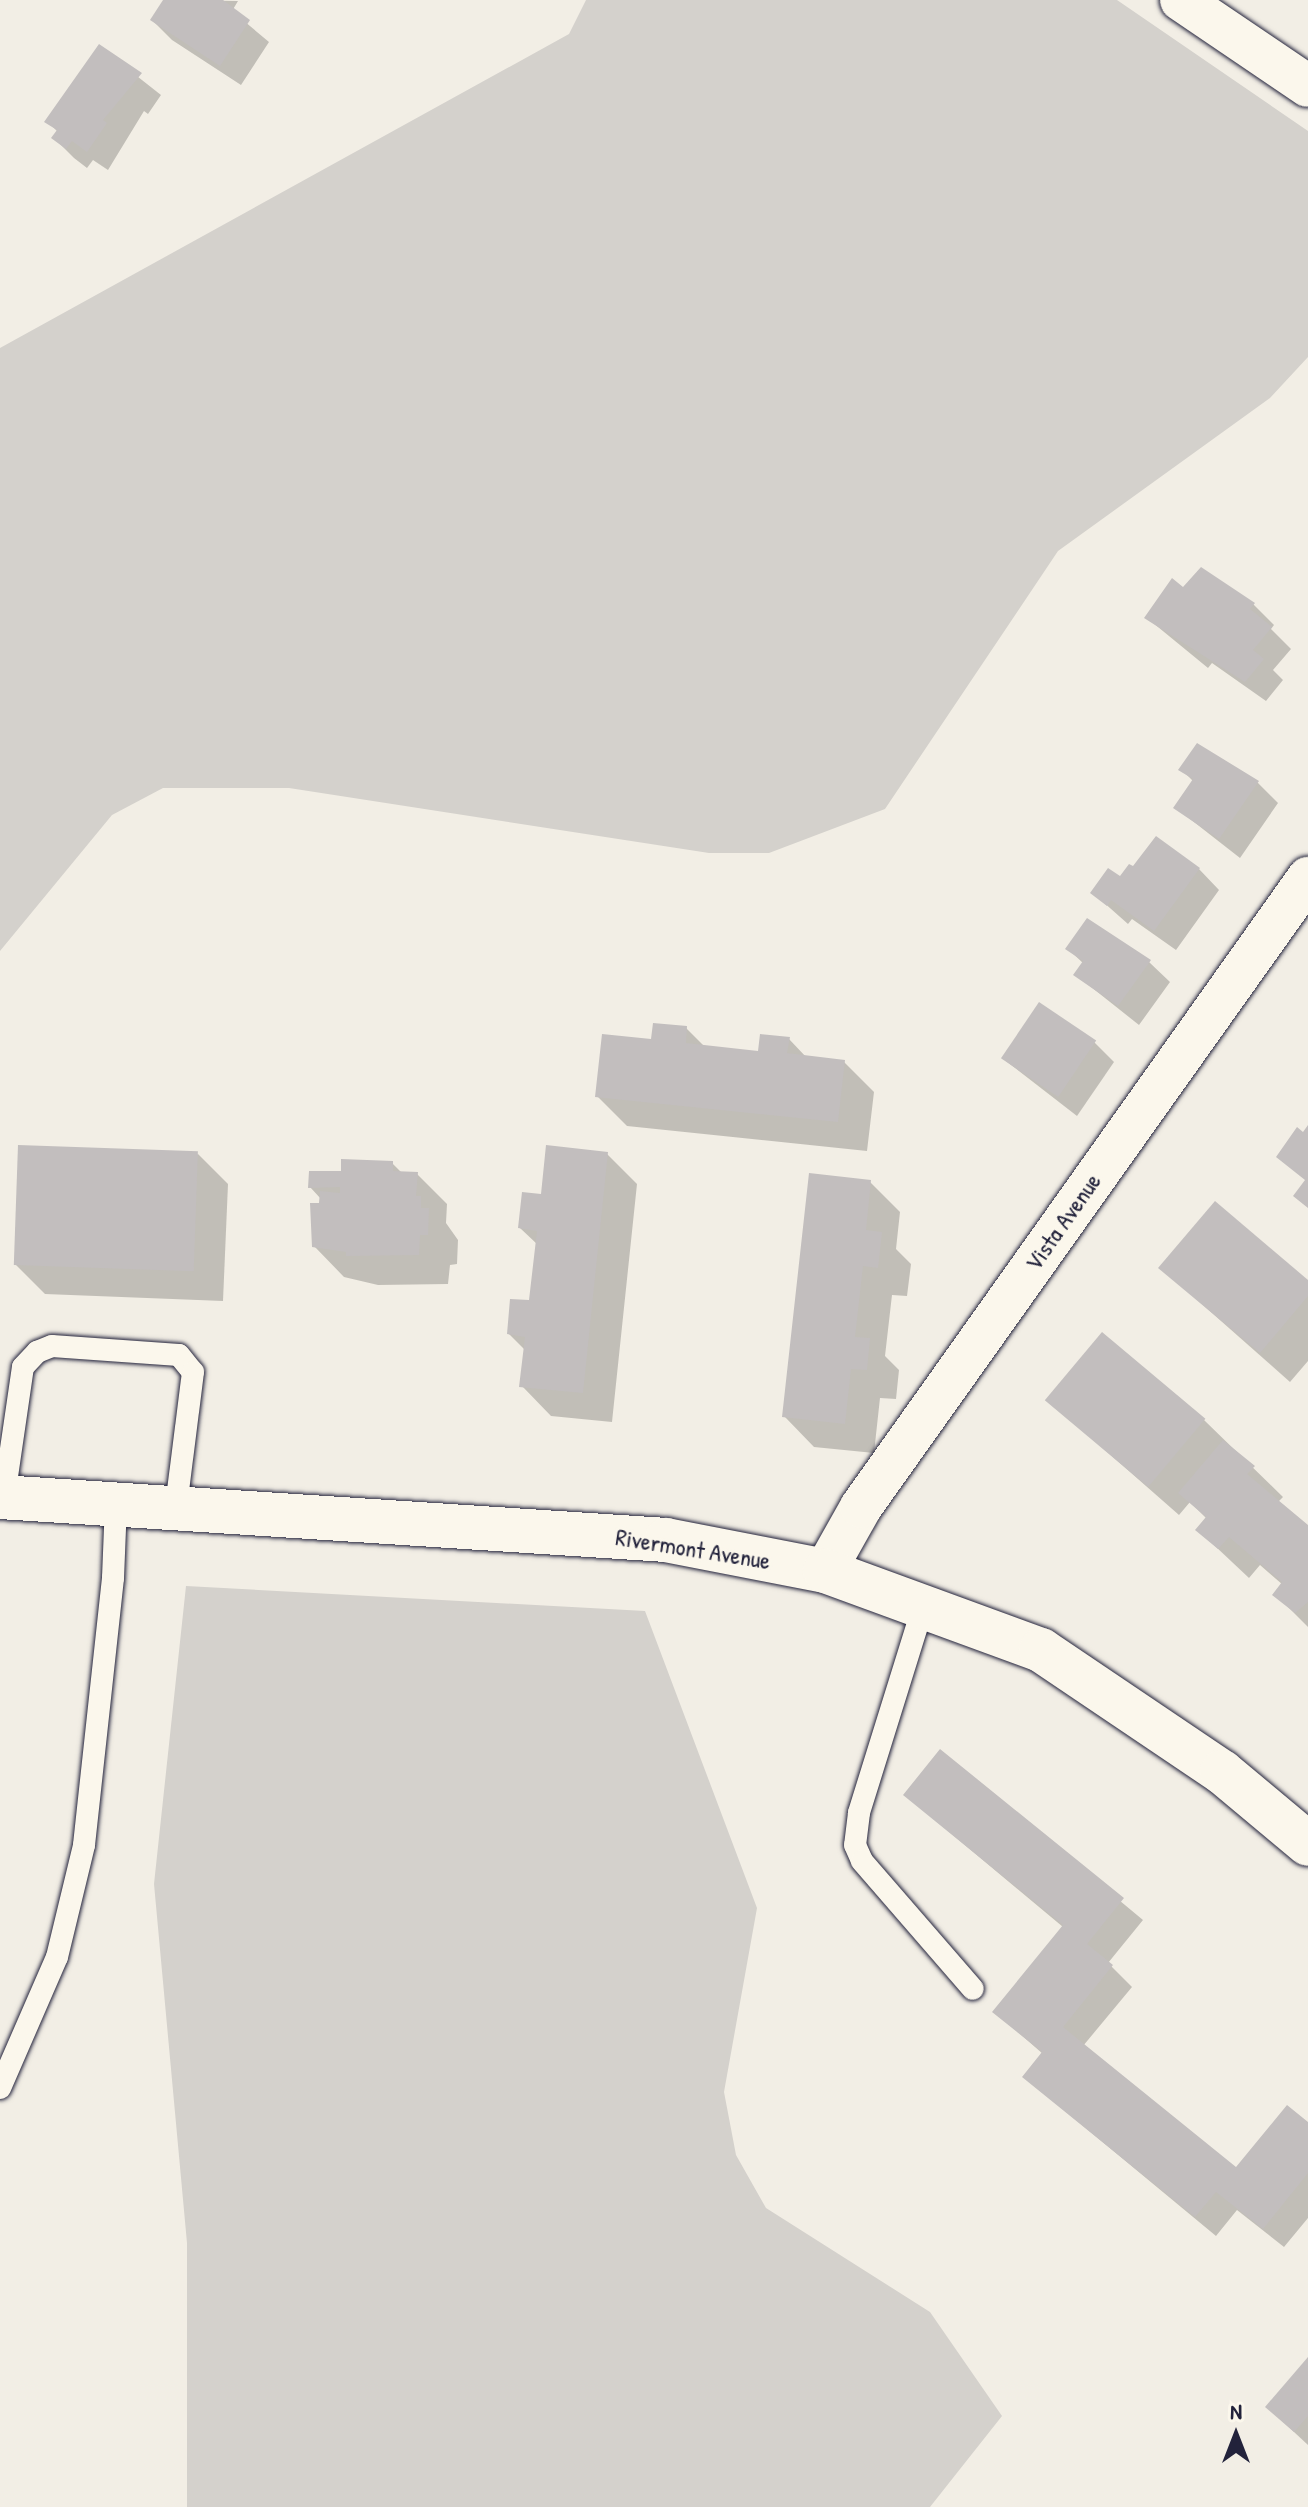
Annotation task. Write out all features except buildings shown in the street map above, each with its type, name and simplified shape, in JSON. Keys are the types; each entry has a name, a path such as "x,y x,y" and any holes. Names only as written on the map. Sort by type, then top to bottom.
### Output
{"main road":[{"name":"Rivermont Avenue","path":"2,1497 666,1540 825,1571 1041,1650 1222,1772 1306,1840"}],"street":[{"path":"1181,0 1308,86"},
{"name":"Vista Avenue","path":"825,1571 861,1507 1308,878"}],"lane":[{"path":"2,1497 23,1367 37,1352 52,1346 179,1355 193,1372 176,1507"},
{"path":"0,2088 57,1957 84,1845 113,1578 116,1503"},
{"path":"923,1607 859,1813 855,1845 862,1861 973,1989"}],"shaded area":[{"path":"586,0 1117,0 1308,131 1308,357 1270,398 1058,551 885,809 769,853 709,853 289,788 163,788 112,815 0,951 0,348 569,34"},
{"path":"186,1586 645,1611 757,1908 724,2092 736,2155 766,2208 930,2312 1002,2416 930,2507 187,2507 187,2243 154,1884"}]}
